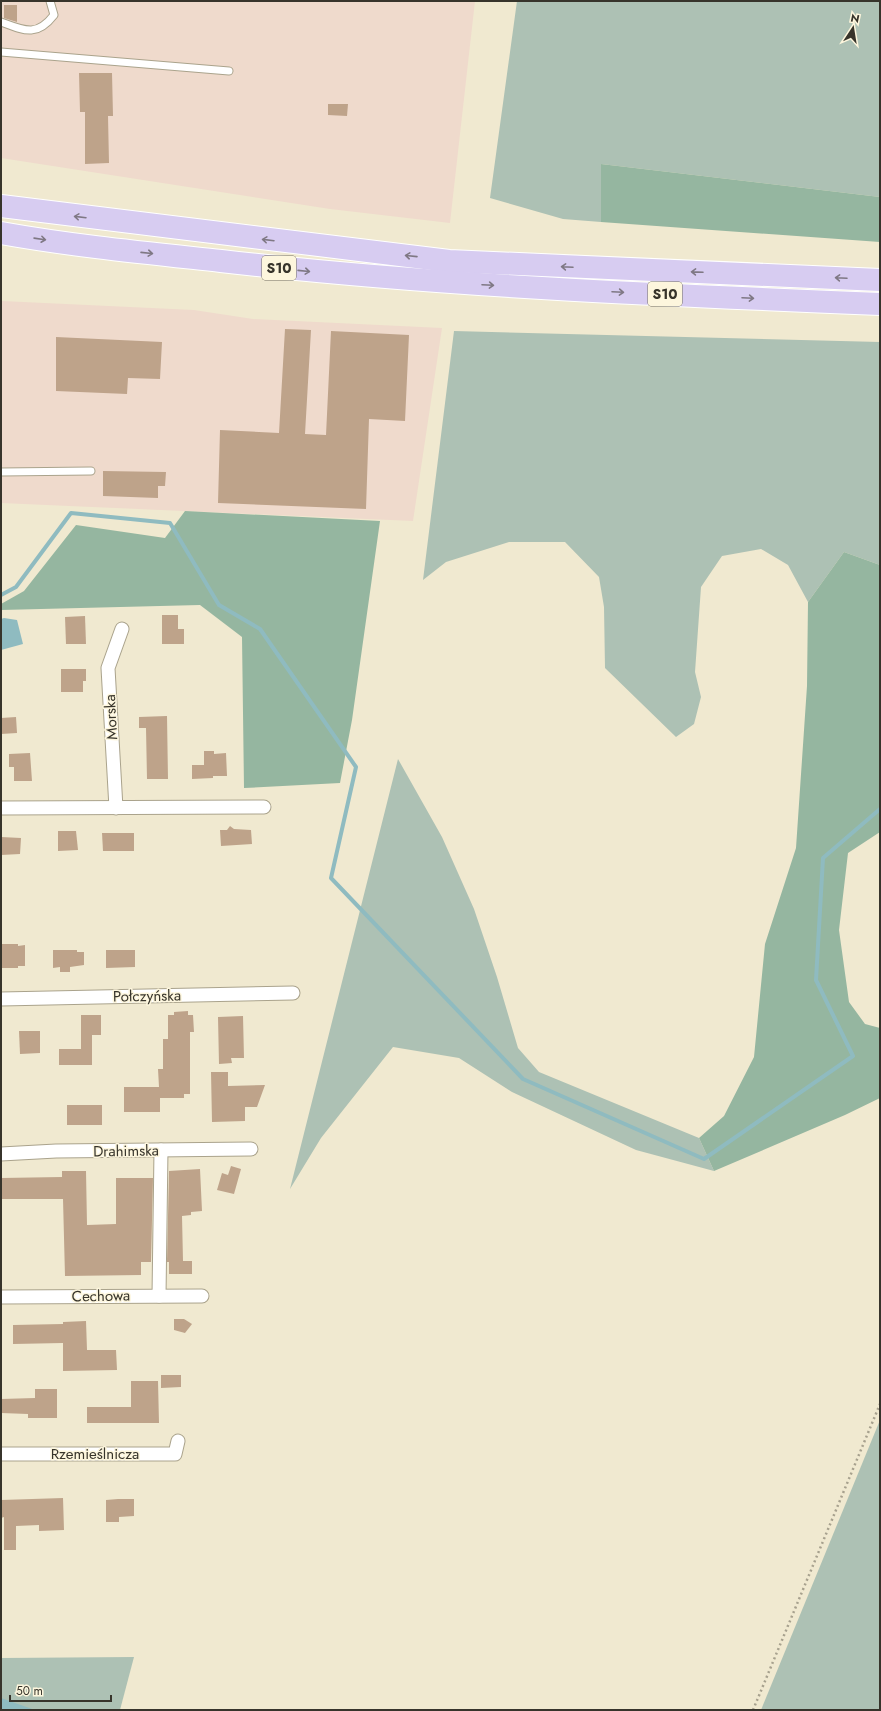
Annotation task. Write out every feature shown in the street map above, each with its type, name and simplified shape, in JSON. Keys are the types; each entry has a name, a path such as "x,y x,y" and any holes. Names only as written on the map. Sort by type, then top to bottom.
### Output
{"highway":[{"name":"S10","path":"1,206 449,261 880,280"},
{"name":"S10","path":"1,233 124,251 319,272 449,283 880,304"}],"street":[{"name":"Morska","path":"116,808 108,668 122,629"},
{"path":"1,808 264,806"},
{"name":"Połczyńska","path":"1,999 293,993"},
{"name":"Drahimska","path":"1,1154 251,1149"},
{"path":"159,1296 161,1150"},
{"name":"Cechowa","path":"1,1297 202,1296"},
{"name":"Rzemieślnicza","path":"1,1454 175,1454 178,1441"}],"lane":[{"path":"1,22 34,31 45,26 54,15 50,1"},
{"path":"1,52 229,71"},
{"path":"1,472 90,471"}],"path":[{"path":"753,1710 880,1404"}],"shaded area":[{"path":"1,1 475,1 450,223 330,209 1,158"},
{"path":"2,301 194,310 253,319 442,328 413,521 1,503"}],"green space":[{"path":"517,1 880,1 880,197 601,164 601,222 563,219 490,198"},
{"path":"601,164 880,197 880,242 601,222"},
{"path":"454,331 880,342 880,565 844,552 808,602 788,565 761,549 722,556 701,587 695,672 701,697 694,724 676,737 605,668 604,607 599,577 565,542 509,542 446,562 423,580"},
{"path":"185,511 380,521 352,720 340,783 244,788 242,637 200,605 1,610 1,604 24,591 76,525 165,538"},
{"path":"844,552 880,565 880,832 848,853 839,930 849,1002 865,1024 880,1028 880,1098 845,1115 714,1171 699,1138 724,1116 754,1057 765,944 796,848 807,686 808,602"},
{"path":"398,759 442,837 474,909 497,977 518,1048 539,1072 699,1138 714,1171 636,1150 512,1092 459,1058 393,1047 321,1138 290,1189"},
{"path":"880,1420 880,1710 761,1710"},
{"path":"134,1657 120,1710 1,1710 1,1658"}],"water":[{"path":"1,619 17,620 23,644 1,650"},
{"path":"1,1698 35,1710 1,1710"}],"building":[{"path":"4,5 17,5 17,22 4,18"},
{"path":"79,73 112,73 113,116 108,116 109,163 85,164 85,112 80,112"},
{"path":"328,104 348,104 347,116 328,115"},
{"path":"285,329 311,330 305,434 326,435 331,331 409,335 405,421 369,419 366,509 218,503 220,430 279,433"},
{"path":"56,337 162,342 160,379 128,378 127,394 56,391"},
{"path":"103,471 166,472 165,486 158,486 158,498 103,496"},
{"path":"162,615 178,615 178,629 184,629 184,644 162,644"},
{"path":"85,616 86,644 66,644 65,617"},
{"path":"61,669 86,669 86,681 83,681 83,692 61,692"},
{"path":"167,716 168,779 147,779 146,728 139,728 139,717"},
{"path":"16,717 17,733 1,734 1,718"},
{"path":"204,751 214,751 214,754 226,753 227,776 192,779 192,765 204,765"},
{"path":"30,753 32,781 14,781 14,767 9,767 9,754"},
{"path":"230,826 234,829 251,830 252,844 221,846 220,830 227,830"},
{"path":"58,831 76,831 78,850 58,851"},
{"path":"102,833 134,833 134,851 103,851"},
{"path":"1,837 21,838 20,854 1,855"},
{"path":"1,944 18,944 18,946 25,945 25,966 18,966 18,968 1,968"},
{"path":"53,950 77,950 77,952 84,952 84,965 70,967 70,972 60,972 60,967 53,968"},
{"path":"106,950 135,950 135,967 106,968"},
{"path":"188,1011 188,1015 193,1015 194,1032 190,1032 190,1094 184,1094 184,1098 160,1098 160,1112 124,1112 124,1087 159,1087 158,1069 163,1069 163,1039 168,1039 168,1015 174,1015 174,1012"},
{"path":"81,1015 101,1015 101,1035 92,1035 92,1065 59,1065 59,1049 81,1049"},
{"path":"243,1016 244,1058 231,1058 232,1063 219,1064 218,1017"},
{"path":"19,1031 40,1031 40,1053 20,1054"},
{"path":"211,1072 228,1072 228,1086 265,1085 257,1107 245,1107 245,1121 212,1122"},
{"path":"67,1105 102,1105 102,1125 67,1125"},
{"path":"231,1166 241,1169 234,1194 217,1190 222,1173 228,1175"},
{"path":"200,1169 202,1211 191,1212 191,1215 182,1216 183,1261 192,1261 192,1274 169,1274 169,1262 167,1262 169,1171"},
{"path":"62,1171 86,1171 87,1225 116,1224 116,1178 153,1178 151,1262 141,1262 141,1275 65,1276 63,1199 1,1199 1,1178 62,1177"},
{"path":"174,1319 184,1319 192,1324 185,1333 174,1330"},
{"path":"86,1321 87,1350 116,1350 117,1370 63,1371 63,1343 13,1344 13,1325 63,1324 63,1322"},
{"path":"161,1375 181,1375 181,1387 161,1388"},
{"path":"131,1381 158,1381 159,1423 87,1423 87,1407 131,1407"},
{"path":"35,1389 57,1389 57,1418 28,1418 28,1414 1,1413 1,1399 35,1398"},
{"path":"63,1498 64,1530 39,1531 39,1525 16,1526 16,1550 4,1550 4,1517 1,1518 1,1500"},
{"path":"134,1499 134,1516 119,1517 119,1522 106,1522 106,1500"}],"waterway":[{"path":"1,595 16,587 71,513 170,523 219,605 260,629 356,767 331,878 523,1079 704,1159 853,1056 816,980 823,858 880,809"}]}
